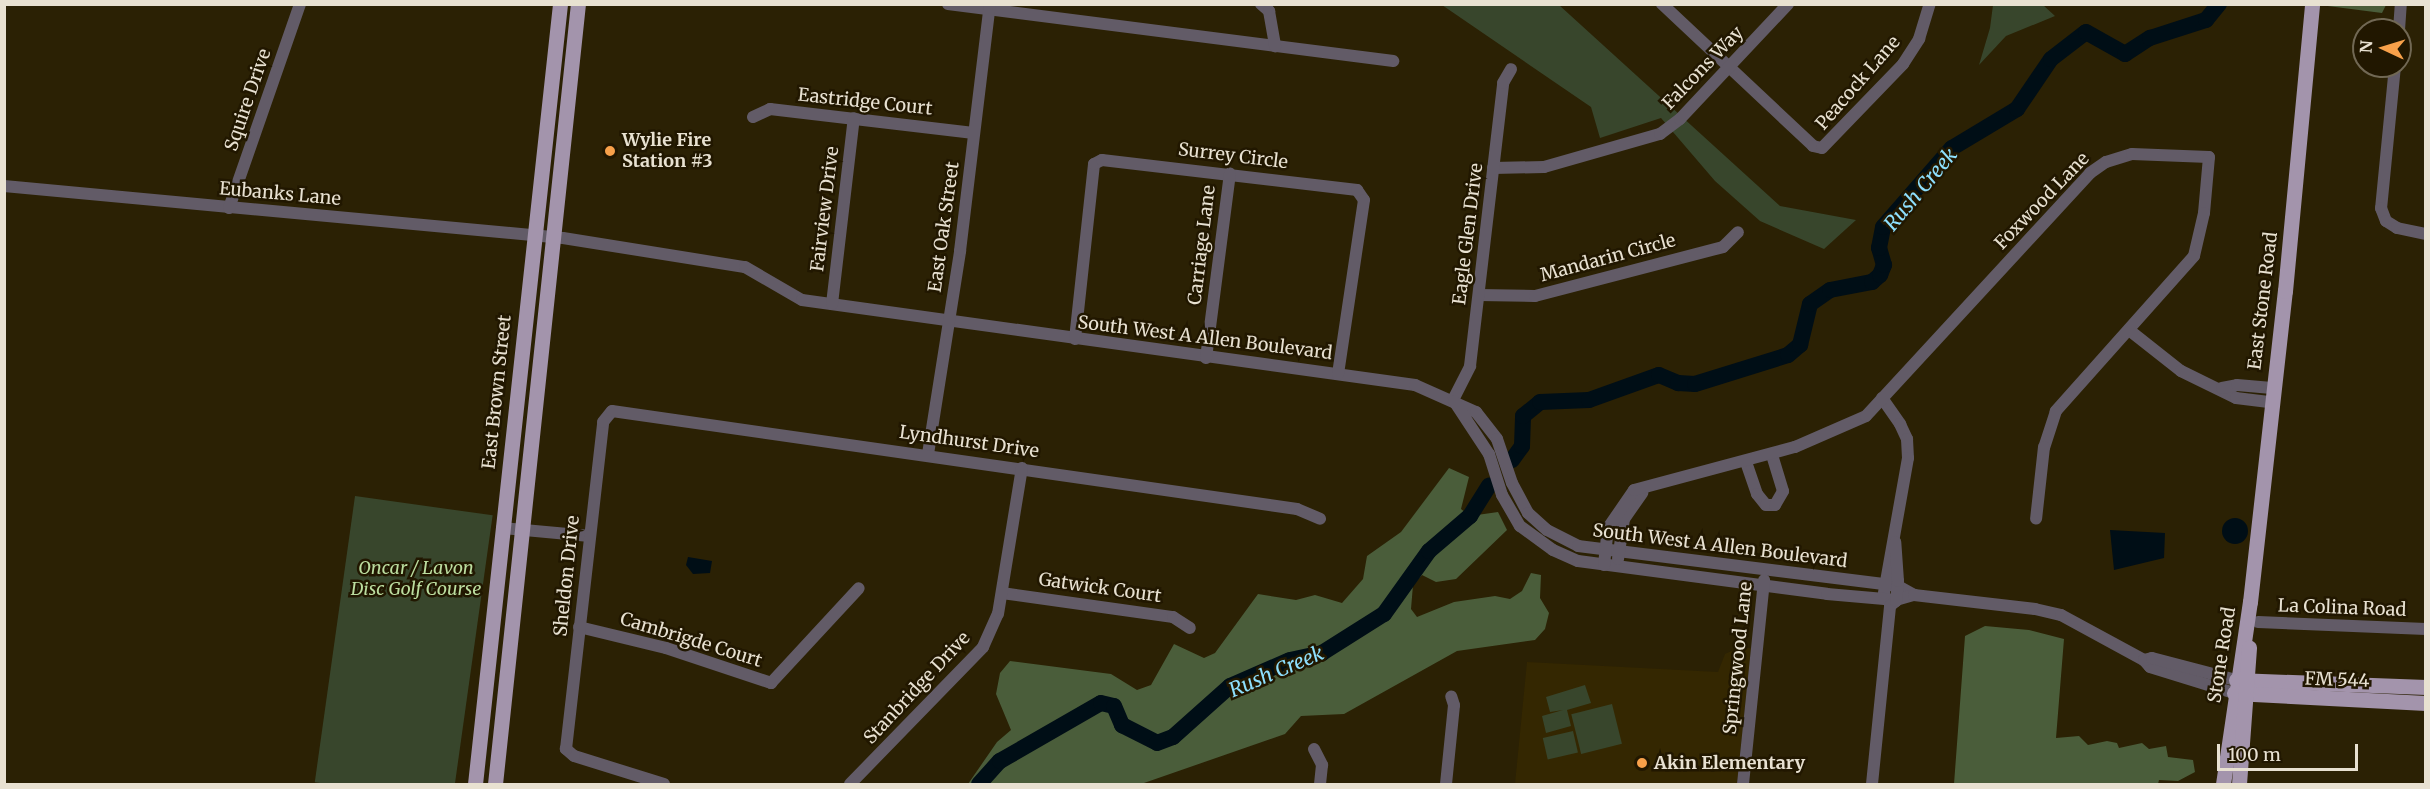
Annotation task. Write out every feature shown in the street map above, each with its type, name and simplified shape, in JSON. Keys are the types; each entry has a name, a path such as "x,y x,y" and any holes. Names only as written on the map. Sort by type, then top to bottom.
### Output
{"main road":[{"name":"East Brown Street","path":"475,784 533,235 560,4"},
{"path":"495,784 578,4"},
{"name":"East Stone Road","path":"2250,602 2312,4"},
{"name":"Stone Road","path":"2239,784 2242,687 2250,602"},
{"name":"Stone Road","path":"2223,784 2242,687"},
{"name":"FM 544","path":"2242,687 2426,687"},
{"name":"FM 544","path":"2242,687 2426,703"}],"street":[{"name":"Squire Drive","path":"229,208 300,4"},
{"path":"948,4 1393,61"},
{"path":"1261,4 1269,11 1275,46"},
{"path":"1662,4 1730,68"},
{"name":"Falcons Way","path":"1493,168 1544,167 1660,134 1730,68 1788,4"},
{"name":"Peacock Lane","path":"1730,68 1813,146 1822,148 1903,64 1919,39 1930,4"},
{"name":"East Oak Street","path":"928,454 949,322 989,8"},
{"name":"Eagle Glen Drive","path":"1453,400 1470,366 1503,83 1511,69"},
{"path":"2394,78 2381,207 2386,221 2426,234"},
{"name":"Eastridge Court","path":"753,117 770,109 974,133"},
{"name":"Fairview Drive","path":"832,304 854,118"},
{"name":"Foxwood Lane","path":"1646,487 1746,462 1858,422 2090,173 2112,159 2132,154 2209,157 2204,213 2194,256 2056,411 2044,447 2036,519"},
{"name":"Surrey Circle","path":"1075,339 1094,164 1112,160 1230,174 1361,193 1364,200 1338,374"},
{"name":"Carriage Lane","path":"1206,358 1230,174"},
{"name":"Eubanks Lane","path":"4,186 553,237 727,262 756,270 802,300 832,304"},
{"name":"Mandarin Circle","path":"1479,296 1535,296 1723,247 1738,232"},
{"name":"South West A Allen Boulevard","path":"832,304 1206,358 1415,385 1476,412 1493,433 1512,483 1528,513 1559,537 1578,546 1898,586 1914,595"},
{"path":"2128,330 2181,371 2223,388 2237,385 2272,395"},
{"path":"1882,398 1907,438 1895,542 1884,585 1890,602"},
{"name":"South West A Allen Boulevard","path":"1453,400 1486,448 1502,495 1520,526 1553,550 1578,561 1890,602"},
{"name":"Lyndhurst Drive","path":"612,411 928,454 1297,509 1320,519"},
{"name":"Sheldon Drive","path":"612,411 603,422 566,749 574,756 664,784"},
{"path":"1746,462 1757,494 1766,506 1775,505 1783,491 1772,454"},
{"name":"Stanbridge Drive","path":"850,784 983,647 998,614 1022,468"},
{"path":"1604,565 1605,550 1614,515 1634,490 1646,487"},
{"path":"1617,566 1624,519 1646,487"},
{"path":"502,528 590,536"},
{"path":"1872,784 1890,602 1898,586 1895,542"},
{"name":"Springwood Lane","path":"1743,784 1765,571"},
{"name":"Cambrigde Court","path":"579,627 666,648 771,683 859,588"},
{"name":"Gatwick Court","path":"1002,593 1173,617 1190,628"},
{"path":"1890,602 1914,595 2022,606 2061,615 2144,660 2152,658 2242,687"},
{"name":"La Colina Road","path":"2258,622 2426,629"},
{"path":"1446,784 1454,705 1451,696"},
{"path":"1314,748 1323,765 1320,784"}],"shaded area":[{"path":"2235,518 2245,521 2248,531 2245,541 2235,544 2225,541 2222,531 2225,521"},
{"path":"2110,530 2165,533 2164,558 2114,570"},
{"path":"688,557 712,561 710,573 693,574 686,565"},
{"path":"1738,648 1751,648 1737,784 1515,784 1527,662 1718,672 1725,654"}],"green space":[{"path":"2320,4 2386,5 2382,13"},
{"path":"1442,5 1559,5 1780,206 1856,220 1824,249 1760,221 1715,181 1661,118 1600,138 1591,107"},
{"path":"1993,5 2043,5 2055,16 2006,36 1979,65 1990,28"},
{"path":"1449,468 1469,477 1461,509 1470,516 1498,512 1507,530 1456,579 1436,582 1422,575 1413,585 1411,609 1417,617 1454,602 1495,596 1510,599 1522,591 1531,573 1541,575 1540,598 1549,613 1545,629 1535,640 1457,651 1344,714 1301,716 1285,734 1144,783 968,784 997,742 1011,730 996,694 1000,673 1010,661 1111,674 1137,690 1151,685 1174,644 1204,658 1215,653 1258,594 1296,600 1315,595 1342,603 1363,579 1367,556 1401,532"},
{"name":"Oncar / Lavon Disc Golf Course","path":"355,496 493,515 455,784 315,782"},
{"path":"1985,626 2029,630 2064,639 2056,738 2079,736 2088,745 2107,741 2117,743 2119,748 2142,743 2149,749 2166,746 2168,757 2193,760 2195,772 2178,781 2159,780 2158,784 1954,784 1965,636"},
{"path":"1585,685 1591,703 1567,710 1571,726 1546,733 1542,716 1563,710 1550,712 1546,697"},
{"path":"1612,704 1622,744 1581,754 1571,714"},
{"path":"1573,731 1578,752 1548,759 1543,738"}],"waterway":[{"name":"Rush Creek","path":"1512,460 1522,446 1523,416 1540,402 1589,400 1659,375 1678,383 1695,384 1788,355 1800,345 1810,304 1830,290 1872,282 1880,275 1884,265 1879,248 1883,227 1952,148 2017,109 2051,59 2086,32 2125,54 2150,38 2206,20 2219,4"},
{"name":"Rush Creek","path":"979,784 1000,761 1101,703 1114,706 1122,725 1157,743 1173,737 1230,686 1290,660 1322,653 1384,614 1429,551 1470,516 1489,485"}],"place":[{"name":"Wylie Fire Station #3","path":"610,151"},
{"name":"Akin Elementary","path":"1642,763"}]}
